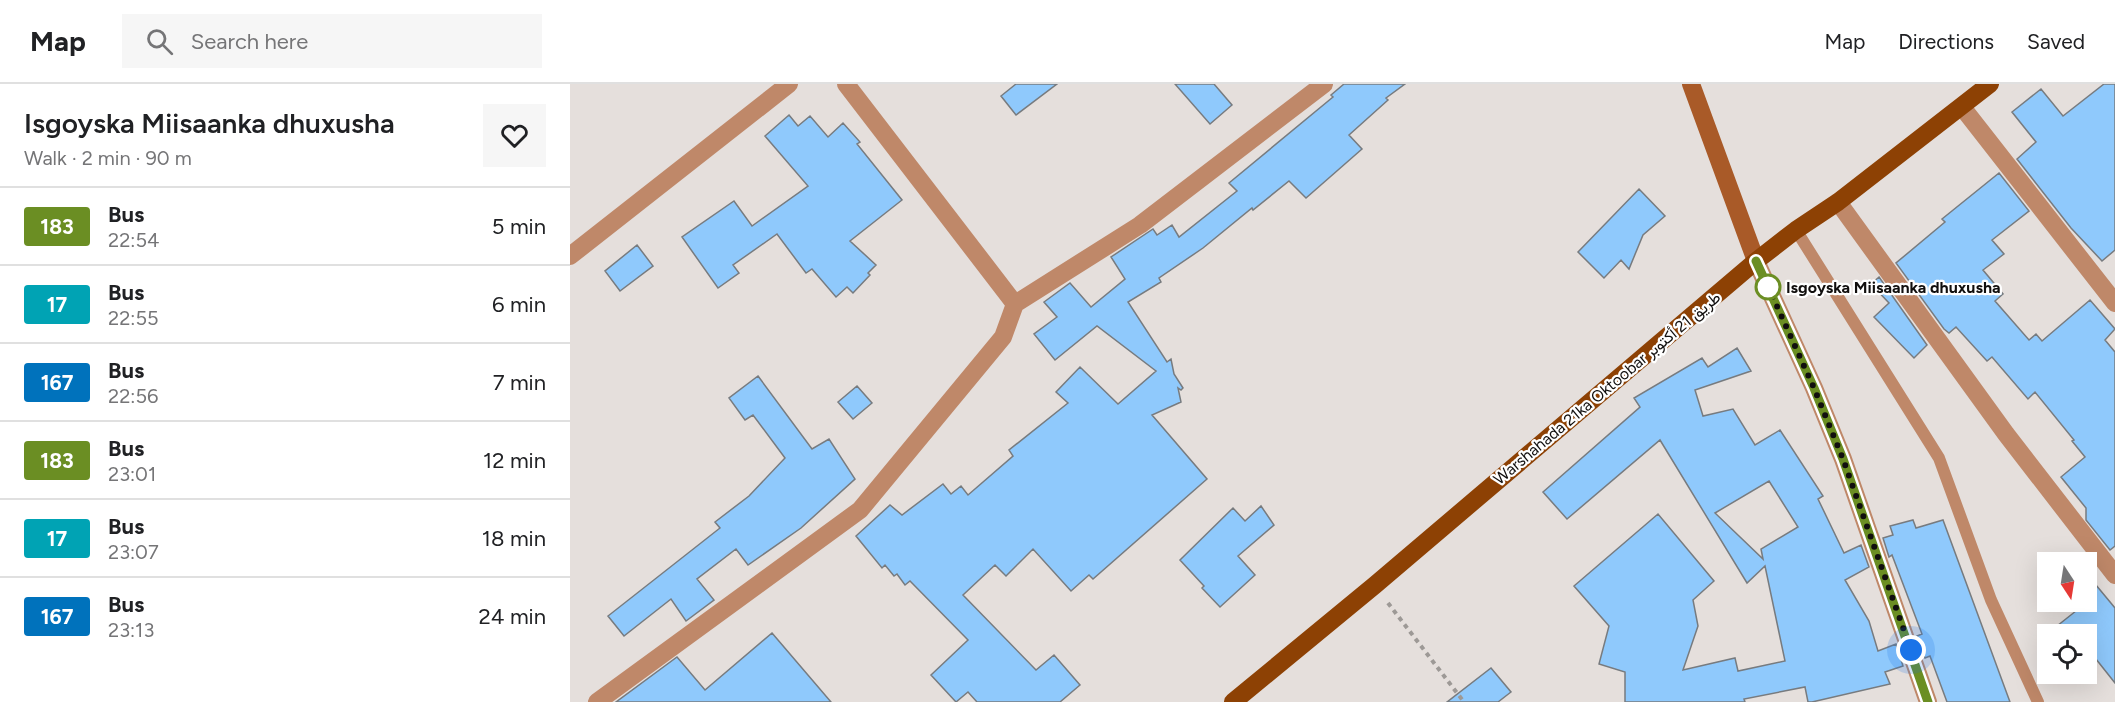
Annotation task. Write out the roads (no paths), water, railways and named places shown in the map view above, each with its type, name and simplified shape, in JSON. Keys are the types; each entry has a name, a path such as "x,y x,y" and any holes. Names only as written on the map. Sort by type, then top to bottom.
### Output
{"main road":[{"path":"1691,84 1756,261"},
{"name":"Warshahada 21ka Oktoobar طريق 21 أكتوبر","path":"1233,702 1375,585 1756,261 1796,230 1838,202 1990,84"}],"street":[{"path":"570,256 789,84"},
{"path":"846,84 1015,304"},
{"path":"597,702 860,510 1003,337 1015,304 1140,225 1324,84"},
{"path":"1962,107 2115,303"},
{"path":"1838,202 2006,434 2115,575"},
{"path":"1756,261 1814,388 1843,459 1928,702"}],"lane":[{"path":"1796,230 1940,458 1991,600 2038,702"}],"place":[{"name":"Isgoyska Miisaanka dhuxusha","path":"1768,287"}]}
